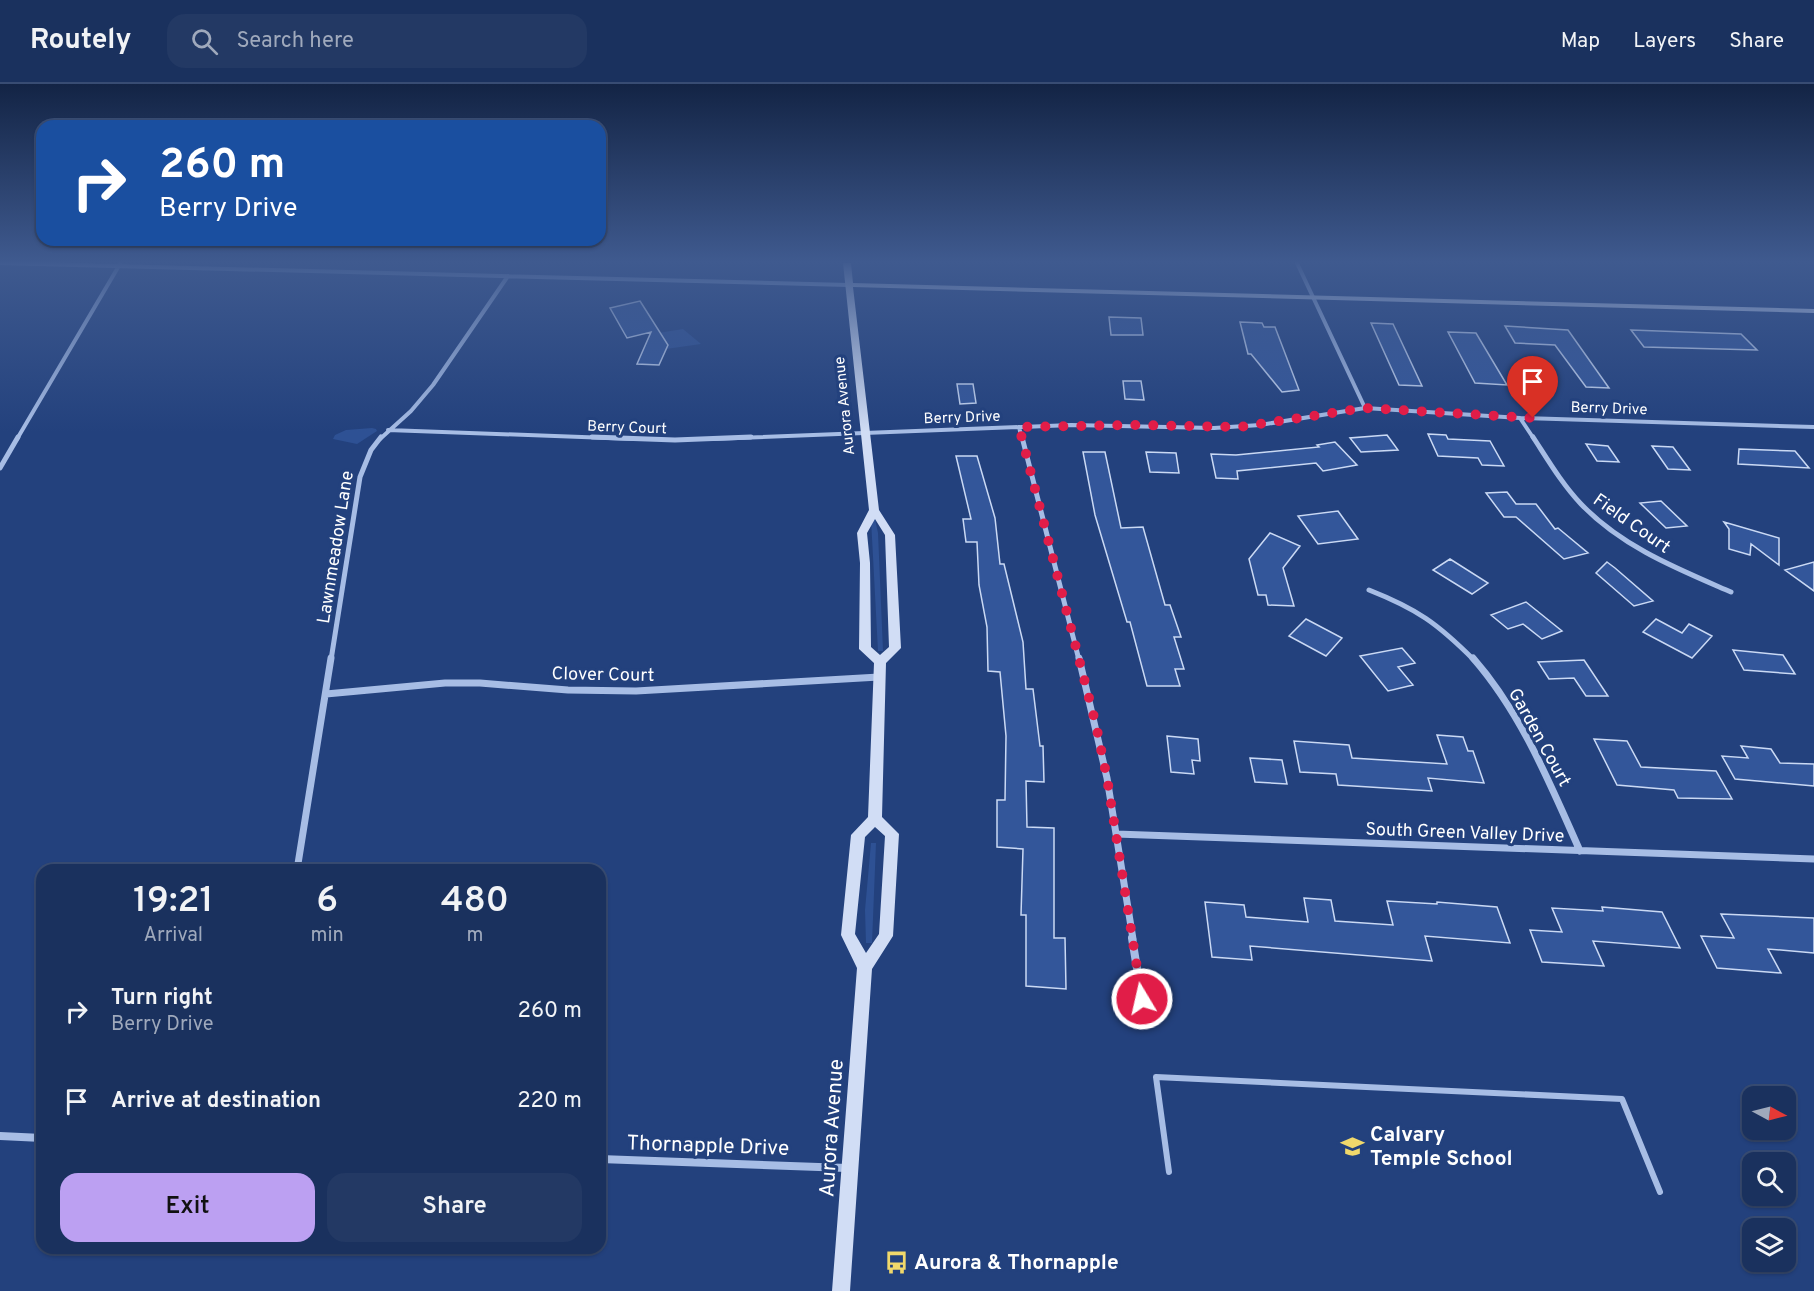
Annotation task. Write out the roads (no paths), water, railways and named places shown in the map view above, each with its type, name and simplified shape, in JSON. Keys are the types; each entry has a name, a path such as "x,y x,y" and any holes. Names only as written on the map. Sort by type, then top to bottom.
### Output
{"main road":[{"name":"Aurora Avenue","path":"853,319 874,510 890,535 893,599 895,648 880,661 875,819"},
{"name":"Aurora Avenue","path":"874,510 862,533 865,563 866,649 880,661"},
{"path":"875,819 892,834 889,895 886,936 865,967 849,935 858,835 875,819"},
{"name":"Aurora Avenue","path":"841,1291 865,967"}],"street":[{"path":"0,468 87,319"},
{"name":"Lawnmeadow Lane","path":"298,864 360,477 366,457 374,444 388,430 421,402 478,319"},
{"path":"1324,319 1365,408"},
{"name":"Berry Drive","path":"866,432 1134,425 1240,427 1365,408 1520,418 1814,427"},
{"name":"Field Court","path":"1520,418 1566,486 1595,518 1634,545 1675,569 1731,592"},
{"path":"1019,427 1096,725 1142,999"},
{"name":"Berry Court","path":"388,430 675,440 866,432"},
{"name":"Garden Court","path":"1369,590 1418,611 1436,624 1479,665 1524,732 1580,851"},
{"name":"Clover Court","path":"326,693 445,683 627,691 879,677"},
{"name":"South Green Valley Drive","path":"1116,834 1814,859"},
{"path":"0,1136 36,1138"},
{"name":"Thornapple Drive","path":"606,1159 851,1168"}],"lane":[{"path":"1169,1172 1156,1077 1622,1099 1660,1192"}],"place":[{"name":"Calvary Temple School","path":"1352,1146"},
{"name":"Aurora & Thornapple","path":"896,1262"}]}
